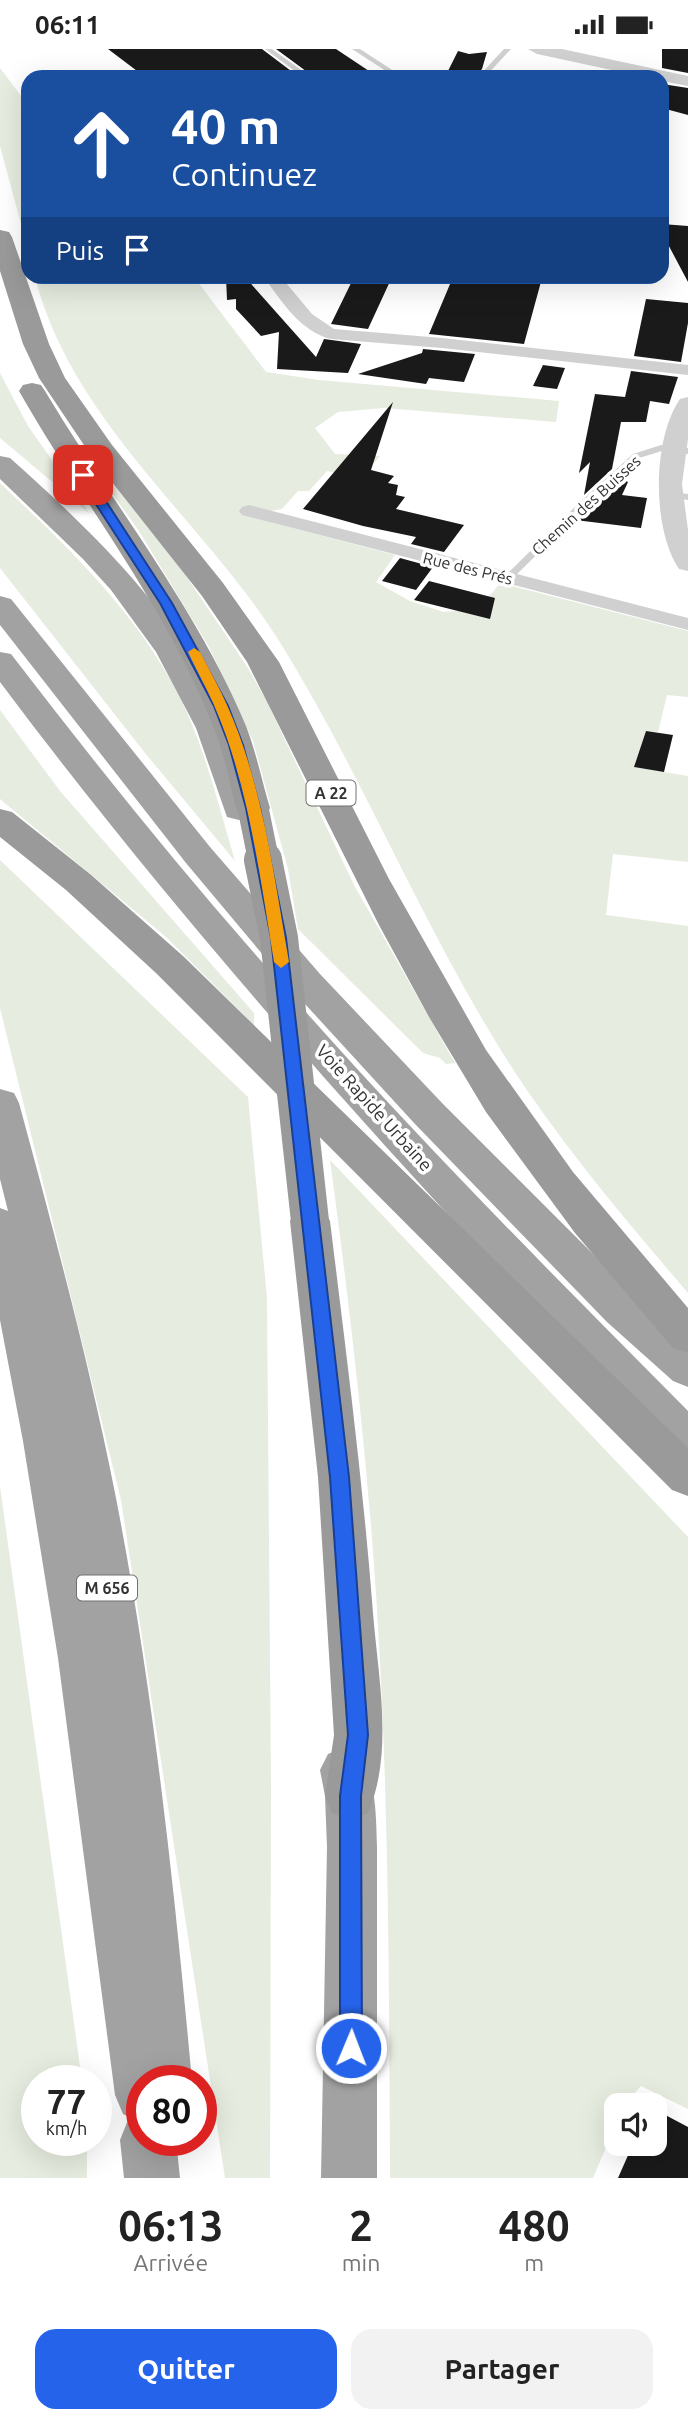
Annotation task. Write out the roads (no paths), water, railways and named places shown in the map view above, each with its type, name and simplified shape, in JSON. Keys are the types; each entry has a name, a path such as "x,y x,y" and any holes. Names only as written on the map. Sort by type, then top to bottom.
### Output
{"highway":[{"name":"A 22","path":"0,237 24,319 50,375 90,434 240,624 281,696 429,985 489,1086 590,1223 688,1336"},
{"path":"0,286 16,350 31,389 68,453 147,572 194,651 230,727 246,809 279,938 300,1212 340,1477 357,1721 350,1796 352,2004 349,2178"},
{"path":"0,464 93,550 150,618 183,670 212,727 246,809"},
{"name":"Voie Rapide Urbaine","path":"0,605 198,855 307,983 517,1205 622,1310 688,1369"},
{"name":"Voie Rapide Urbaine","path":"0,661 64,746 152,854 300,1027 466,1209 688,1440"},
{"path":"0,820 78,882 170,965 688,1476"},
{"name":"M 656","path":"0,1103 76,1413 96,1518 141,1822 164,2065"},
{"path":"0,1224 32,1368 72,1583 111,1849 138,2065"},
{"path":"150,2156 152,2178"},
{"path":"168,2156 169,2178"}],"street":[{"path":"537,49 636,70"},
{"path":"669,77 688,81"},
{"path":"278,284 303,314 320,329 341,335 442,343 688,370"},
{"path":"688,404 680,450 677,534 688,564"},
{"name":"Rue des Prés","path":"248,511 688,624"}],"lane":[{"path":"268,49 298,70"},
{"path":"355,49 389,70"},
{"path":"488,70 508,49"},
{"name":"Chemin des Buisses","path":"508,578 636,456 661,448 680,450"}]}
